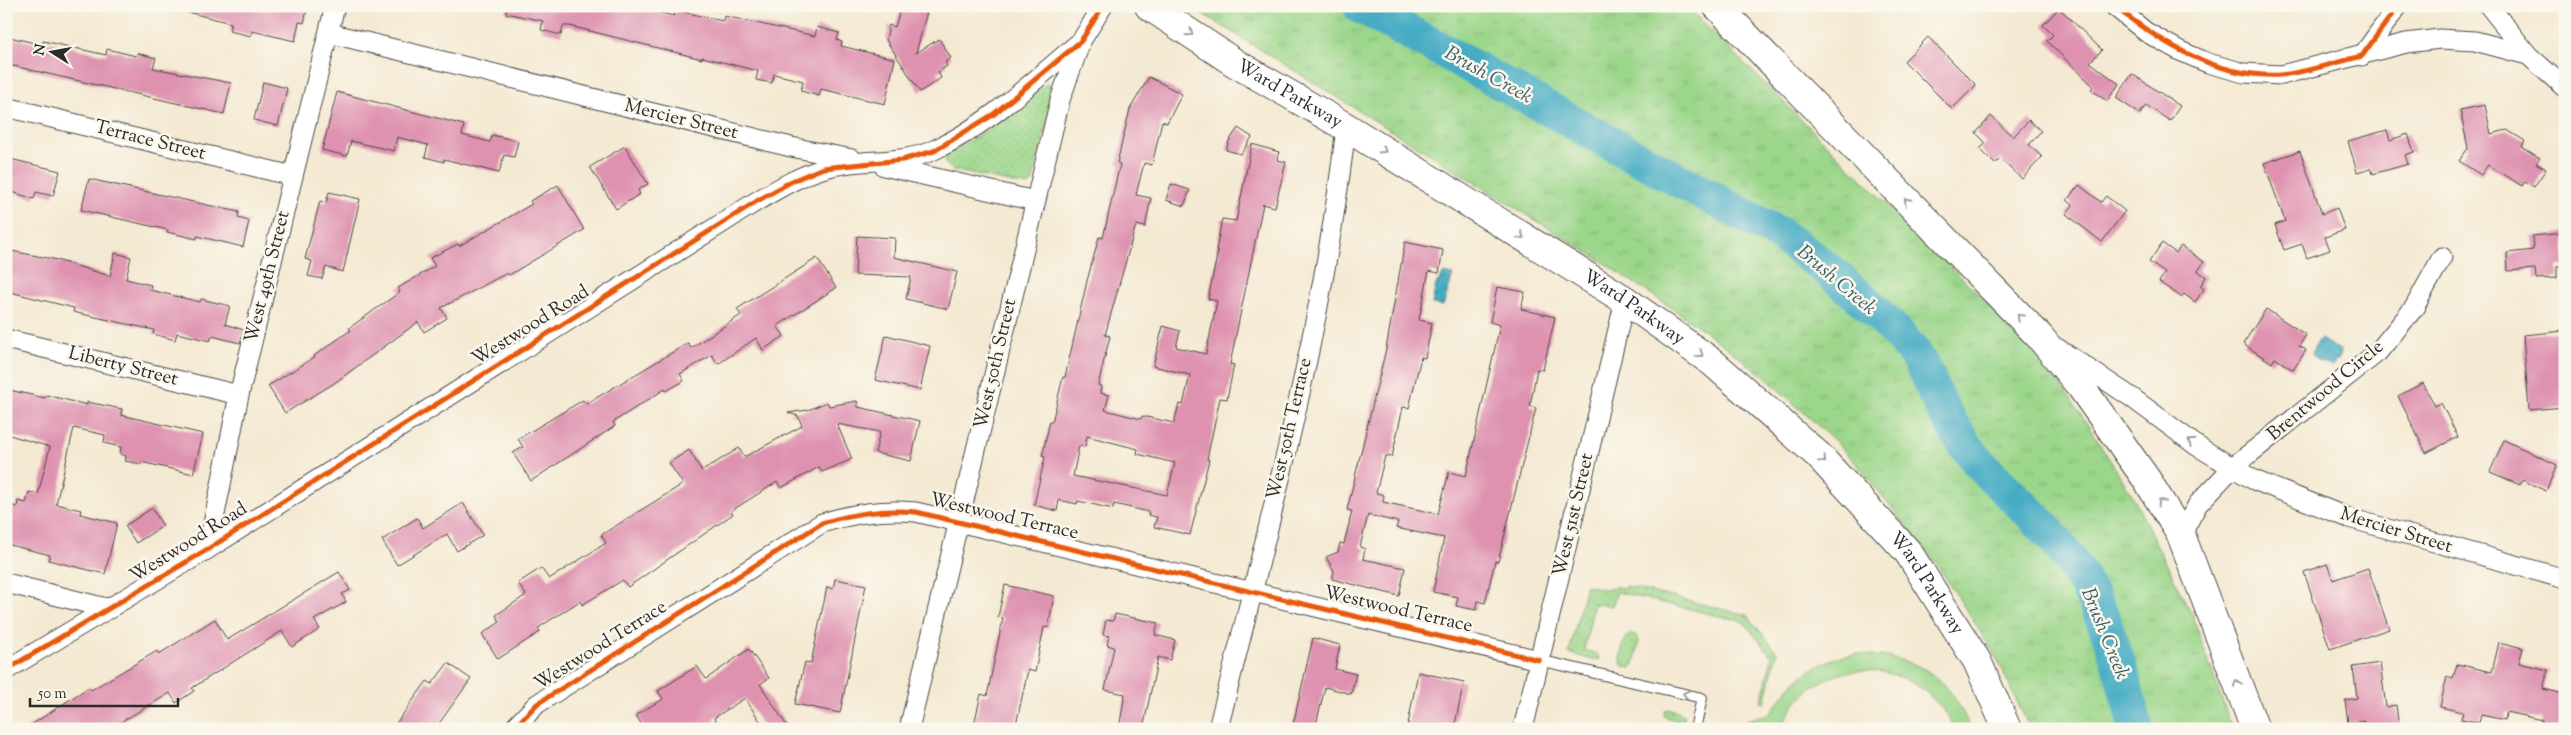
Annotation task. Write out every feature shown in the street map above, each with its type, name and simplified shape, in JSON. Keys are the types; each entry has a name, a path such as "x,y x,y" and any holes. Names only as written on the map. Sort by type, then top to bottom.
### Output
{"highway":[{"name":"Ward Parkway","path":"1149,6 1235,63 1346,127 1625,300 1712,362 1811,448 1908,552 1977,661 2007,729"},
{"path":"1716,6 2039,336 2081,387 2147,480 2182,535 2254,729"}],"street":[{"name":"West 49th Street","path":"208,549 240,395 335,6"},
{"name":"West 50th Street","path":"910,729 1060,100 1081,41 1103,6"},
{"path":"2114,6 2146,32 2180,51 2208,63 2244,73 2281,75 2362,56 2406,43 2440,39 2475,41 2528,55"},
{"path":"2362,56 2395,14 2398,6"},
{"path":"2489,6 2528,55 2565,88"},
{"name":"Mercier Street","path":"329,33 791,147 868,162 1035,201"},
{"name":"Westwood Road","path":"6,670 208,549 757,201 792,181 823,168 902,160 934,151 994,114 1081,41"},
{"name":"Terrace Street","path":"6,107 294,176"},
{"name":"West 50th Terrace","path":"1218,729 1324,282 1346,127"},
{"name":"Brentwood Circle","path":"2234,466 2378,352 2414,308 2442,258"},
{"name":"West 51st Street","path":"1523,729 1625,300"},
{"name":"Mercier Street","path":"2039,336 2131,397 2196,446 2234,466 2254,480 2349,518 2565,579"},
{"name":"Liberty Street","path":"6,339 240,395"},
{"path":"2182,535 2198,504 2234,466"},
{"name":"Westwood Terrace","path":"513,729 537,704 822,523 851,514 887,510 916,512 1539,660"},
{"path":"6,583 110,609"}],"lane":[{"path":"1539,660 1702,698 1695,729"}],"green space":[{"path":"1190,6 1686,6 2024,339 2071,399 2131,493 2193,617 2232,729 2030,729 1996,657 1937,564 1860,468 1833,439 1760,373 1694,323 1600,260"},
{"path":"1046,84 1052,86 1054,93 1032,183 1028,186 953,170 945,163 946,155 992,127"},
{"path":"1586,585 1608,590 1614,586 1625,589 1626,586 1747,615 1777,652 1765,703 1761,702 1772,657 1744,622 1617,592 1612,606 1594,604 1584,650 1597,654 1599,659 1592,660 1569,653"},
{"path":"1630,634 1636,635 1639,640 1634,665 1630,668 1622,665 1621,657 1622,648"},
{"path":"1858,654 1897,659 1928,671 1951,694 1970,729 1955,729 1939,704 1917,686 1893,675 1867,670 1841,674 1817,684 1796,703 1781,729 1749,729 1747,720 1771,713 1788,690 1807,672 1831,660"},
{"path":"1669,709 1678,711 1684,716 1683,729 1678,729 1679,722 1664,716 1665,711"}],"water":[{"path":"1444,273 1453,275 1443,306 1432,304 1436,284"},
{"path":"2321,339 2340,351 2340,357 2333,366 2317,360 2312,354 2317,341"}],"building":[{"path":"188,6 308,6 304,23 299,22 295,41 252,31 251,36 229,31 231,23 187,12"},
{"path":"507,6 632,6 674,16 675,10 723,21 724,16 815,36 817,27 839,33 837,40 842,42 841,46 895,59 885,104 821,89 819,96 801,91 803,81 774,74 772,83 756,80 758,71 570,26 563,26 561,35 541,30 543,21 506,13"},
{"path":"901,6 927,12 916,53 939,39 951,58 945,62 947,66 938,72 941,78 920,92 886,40 889,25 895,27"},
{"path":"2059,8 2102,50 2090,62 2119,84 2107,101 2091,90 2093,86 2047,41 2053,35 2043,25"},
{"path":"6,36 42,45 43,41 106,55 107,49 136,56 137,53 156,58 153,68 231,83 224,114 9,65 10,60 6,59"},
{"path":"1928,37 1976,85 1952,109 1904,61"},
{"path":"2132,74 2180,106 2170,121 2146,105 2140,114 2116,98"},
{"path":"1149,77 1182,94 1167,123 1162,121 1152,165 1144,163 1136,195 1151,198 1145,227 1136,225 1105,335 1110,336 1098,385 1101,386 1100,393 1109,395 1105,410 1141,419 1142,416 1174,423 1179,404 1183,405 1190,375 1153,366 1163,326 1180,331 1176,347 1206,354 1217,301 1208,299 1218,251 1216,250 1222,219 1236,221 1252,144 1279,152 1277,160 1286,162 1275,207 1263,204 1230,364 1234,365 1227,399 1220,398 1207,459 1209,460 1190,535 1154,527 1157,517 1148,515 1149,512 1114,504 1113,509 1078,501 1077,504 1059,500 1057,511 1034,505 1045,457 1042,456 1050,421 1052,422 1063,377 1065,377 1099,237 1103,238 1120,164 1117,163 1130,109","holes":["1087,436 1138,449 1137,454 1175,463 1167,495 1073,476 1079,446 1085,447"]},
{"path":"263,82 287,88 278,126 254,120"},
{"path":"337,92 464,125 462,135 490,142 492,135 518,141 514,157 504,155 499,173 444,159 444,162 425,157 428,145 397,137 394,151 351,141 347,156 322,150"},
{"path":"2485,105 2491,134 2507,130 2525,141 2522,147 2540,158 2536,163 2546,169 2534,187 2525,181 2522,186 2488,165 2481,175 2459,161 2468,148 2460,110"},
{"path":"1991,116 2013,137 2029,120 2041,131 2029,145 2042,157 2022,179 2000,159 1995,164 1980,149 1986,143 1976,133"},
{"path":"1238,128 1252,137 1241,154 1226,150 1229,141"},
{"path":"2387,130 2390,140 2408,134 2414,152 2405,155 2408,164 2373,174 2371,168 2357,172 2348,141"},
{"path":"625,146 648,184 638,190 640,194 616,209 590,167"},
{"path":"2300,151 2322,214 2337,208 2345,230 2325,237 2330,250 2307,258 2302,244 2284,250 2275,225 2285,221 2264,163"},
{"path":"6,158 60,171 53,196 36,192 34,199 6,190"},
{"path":"89,179 239,212 238,218 249,221 243,247 197,236 197,239 167,232 168,230 81,210"},
{"path":"1171,184 1190,190 1184,206 1166,200"},
{"path":"558,185 584,230 509,275 507,273 441,308 447,318 424,332 418,322 333,384 285,413 268,386 315,357 351,330 349,328 400,292 398,288 435,266 430,258 458,244 459,246 532,204 530,201"},
{"path":"2079,185 2101,202 2106,196 2125,211 2102,242 2066,214 2073,205 2067,200"},
{"path":"329,192 360,199 343,272 326,267 322,279 308,276 312,261 305,259 320,201 326,203"},
{"path":"2565,233 2565,266 2557,266 2557,278 2536,279 2535,269 2508,271 2507,253 2533,250 2532,236"},
{"path":"857,236 895,238 894,257 957,272 948,309 906,299 911,277 855,275"},
{"path":"1405,242 1443,250 1439,273 1429,271 1419,320 1432,323 1425,358 1421,357 1409,408 1403,407 1392,457 1385,456 1376,493 1384,495 1383,502 1438,514 1449,472 1466,476 1500,325 1490,322 1497,287 1525,292 1521,309 1555,317 1543,370 1537,369 1530,406 1536,408 1498,562 1495,561 1485,603 1478,601 1476,610 1456,606 1458,597 1433,592 1444,538 1396,528 1398,522 1368,515 1360,547 1365,549 1363,559 1405,568 1399,596 1332,579 1334,571 1326,557 1338,552 1340,543 1344,544 1352,511 1347,510 1386,349"},
{"path":"2162,243 2176,253 2181,246 2204,262 2198,271 2206,277 2200,286 2204,289 2195,302 2184,294 2181,297 2159,282 2165,273 2149,262"},
{"path":"6,250 53,259 110,276 115,253 131,257 126,279 151,285 150,290 200,302 201,299 230,306 225,324 244,330 240,343 212,336 210,341 177,333 175,340 153,334 154,330 73,312 74,308 6,291"},
{"path":"817,258 836,288 777,326 784,336 763,350 756,338 718,364 712,355 680,374 684,381 666,391 665,389 613,422 615,426 531,481 513,453 523,447 518,439 583,400 586,404 688,343 691,348 741,315 737,309"},
{"path":"2266,309 2306,335 2299,346 2306,350 2293,370 2275,358 2272,363 2243,344"},
{"path":"2565,331 2565,407 2529,410 2523,335"},
{"path":"886,335 930,346 920,390 875,380"},
{"path":"2423,383 2435,406 2441,403 2458,437 2426,453 2398,396"},
{"path":"9,390 45,398 46,395 87,405 87,402 122,409 121,415 203,434 193,474 141,462 141,464 125,461 126,456 120,454 121,447 104,443 105,435 74,428 56,504 81,510 80,514 117,523 105,574 48,560 50,555 6,544 6,504 17,507 18,501 26,503 29,492 38,494 50,447 6,434 6,403"},
{"path":"857,401 858,407 920,421 911,461 875,453 880,432 837,424 852,459 822,472 819,467 781,488 777,482 731,511 733,514 628,587 623,580 582,605 580,601 538,628 540,632 498,659 482,634 500,622 496,615 526,595 518,583 541,568 549,579 606,543 601,535 683,484 669,463 689,450 702,471 739,448 744,457 802,426 798,416 788,413 808,410 827,402 829,406"},
{"path":"2504,440 2557,465 2546,491 2522,480 2520,485 2490,472"},
{"path":"463,503 483,535 457,551 447,534 397,565 382,540 417,518 423,528"},
{"path":"152,508 163,526 136,543 125,526"},
{"path":"2327,564 2333,580 2368,568 2389,629 2330,649 2304,572"},
{"path":"339,572 350,590 342,594 346,602 314,620 320,629 292,647 282,631 192,688 194,691 176,703 170,693 109,729 25,729 89,687 91,690 157,651 159,654 215,619 227,640"},
{"path":"835,579 866,585 840,713 795,704 805,662 811,663 827,587 833,589"},
{"path":"1005,585 1054,596 1048,628 1044,627 1035,672 1028,670 1015,729 973,729 981,694 987,696 1003,618 998,617"},
{"path":"1115,614 1158,623 1155,635 1175,640 1170,660 1158,657 1143,729 1119,729 1125,694 1105,690 1114,647 1107,645 1109,636 1103,635 1106,620 1113,621"},
{"path":"1313,638 1340,645 1335,669 1356,674 1351,694 1325,687 1315,729 1292,729"},
{"path":"2499,642 2523,648 2519,663 2548,670 2543,689 2565,694 2565,729 2540,729 2542,720 2506,712 2505,720 2481,715 2479,723 2461,719 2463,712 2440,707 2447,676 2453,678 2457,664 2492,672"},
{"path":"749,649 769,678 760,684 789,729 765,729 745,698 714,718 721,729 644,729 636,715 663,699 658,691 697,666 706,679"},
{"path":"448,663 471,679 435,729 392,729 427,681 432,684"},
{"path":"2380,663 2386,707 2396,705 2399,729 2365,729 2364,721 2348,723 2345,700 2357,698 2353,667"},
{"path":"1418,672 1464,682 1454,729 1407,729"}],"waterway":[{"name":"Brush Creek","path":"1360,6 1777,233 1850,288 1886,321 1914,353 1923,367 1943,410 1975,458 2042,524 2084,581 2096,604 2115,651 2136,729"}],"cycle path":[{"path":"6,670 208,549 757,201 792,181 823,168 902,160 934,151 994,114 1081,41 1103,6"},
{"path":"2114,6 2151,33 2191,56 2234,71 2280,75 2310,70 2362,56 2398,6"},
{"path":"513,729 537,704 822,523 858,514 880,512 916,512 1539,660"}]}
